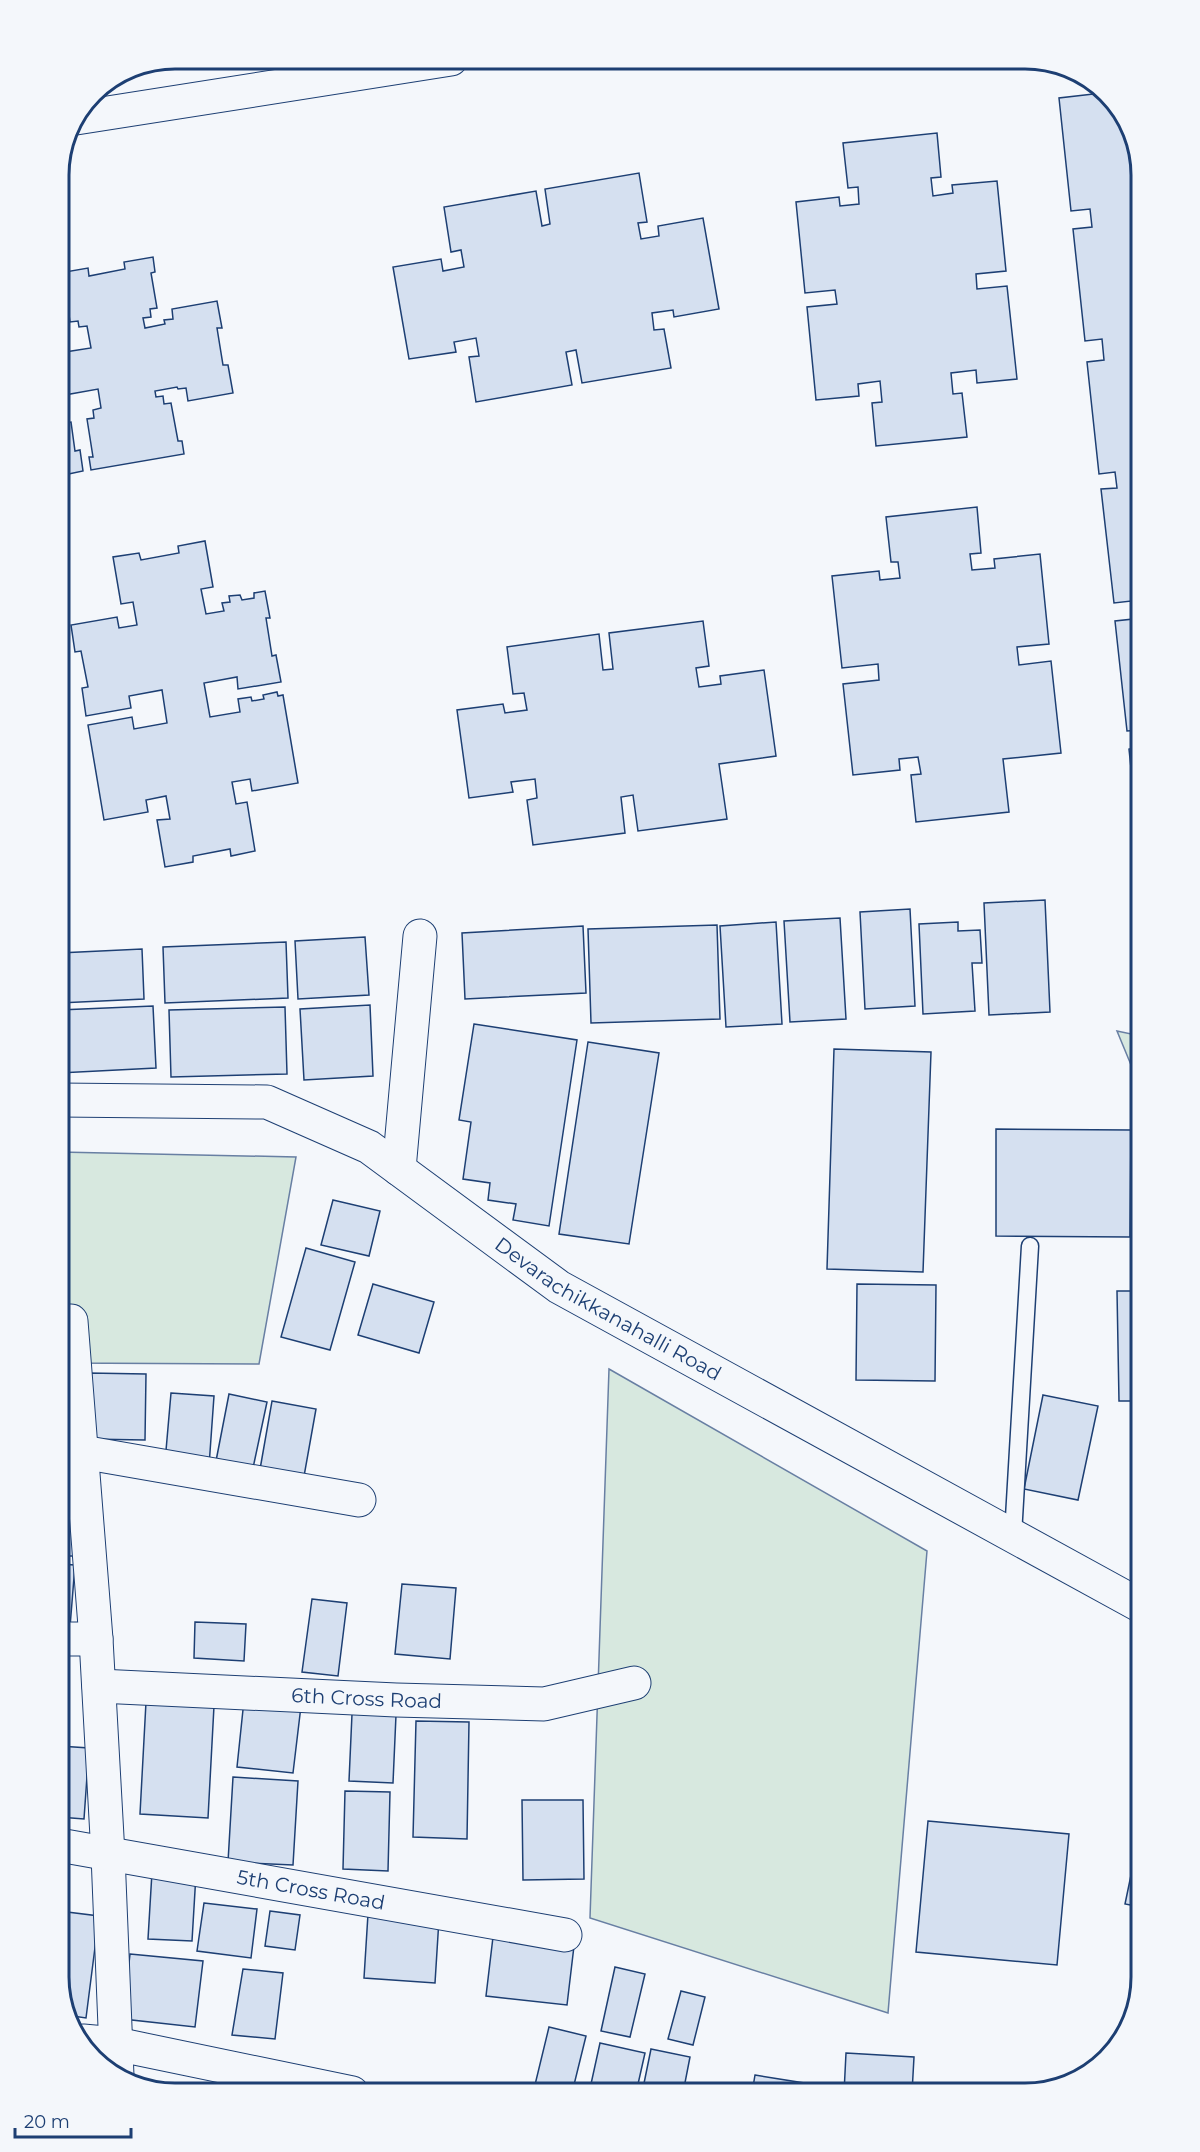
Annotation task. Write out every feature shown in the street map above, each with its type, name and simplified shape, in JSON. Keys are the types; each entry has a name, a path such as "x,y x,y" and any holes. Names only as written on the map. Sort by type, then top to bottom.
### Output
{"street":[{"path":"88,115 386,69"},
{"path":"399,1169 420,936"},
{"name":"Devarachikkanahalli Road","path":"69,1100 267,1102 369,1147 559,1287 1131,1600"},
{"path":"71,1321 70,1452 96,1639 116,2060"},
{"path":"70,1452 359,1500"},
{"path":"69,1639 96,1639"},
{"name":"6th Cross Road","path":"99,1686 396,1700 544,1704 634,1683"},
{"name":"5th Cross Road","path":"69,1847 564,1935"},
{"path":"98,2050 116,2060 280,2083"}],"lane":[{"path":"1013,1535 1030,1246"}],"shaded area":[{"path":"1117,1031 1131,1034 1131,1065"},
{"path":"69,1152 296,1157 259,1364 69,1363"},
{"path":"609,1369 927,1551 888,2013 590,1918"}],"building":[{"path":"1093,94 1117,122 1129,154 1131,175 1131,601 1114,603 1101,489 1117,488 1115,472 1099,474 1087,362 1104,360 1102,339 1085,341 1073,229 1092,227 1090,209 1071,211 1059,98"},
{"path":"937,133 941,177 931,178 933,196 953,193 952,185 997,181 1006,271 976,274 977,289 1007,286 1017,379 977,383 976,370 951,373 953,394 962,393 967,437 876,446 872,403 882,402 880,381 858,384 859,396 816,400 807,307 837,304 835,290 805,293 796,202 839,197 840,206 859,204 858,187 848,188 843,143"},
{"path":"639,173 647,222 638,223 641,239 659,236 658,226 703,218 719,309 674,317 673,310 652,313 654,330 664,329 671,368 582,383 576,350 566,352 572,385 476,402 469,357 479,356 476,338 454,342 456,352 409,359 393,267 441,259 443,271 464,267 461,250 451,252 444,207 536,191 542,226 550,224 545,189"},
{"path":"153,257 155,272 151,273 157,308 150,309 151,317 143,318 145,328 165,324 164,320 173,319 172,309 217,301 222,328 217,328 223,365 228,365 233,393 188,401 186,388 178,389 177,387 155,391 156,397 163,396 164,404 171,403 178,441 182,441 184,454 91,470 89,457 93,457 87,419 94,418 93,410 101,408 98,389 69,394 69,351 91,348 87,326 79,327 78,321 70,322 69,271 88,268 89,276 125,269 124,262"},
{"path":"69,422 71,422 75,451 80,450 83,471 69,474"},
{"path":"977,507 981,553 970,554 972,570 995,568 994,559 1040,554 1049,644 1017,647 1019,665 1051,661 1061,753 1003,759 1009,812 916,822 911,775 921,774 918,757 899,759 900,770 853,775 843,684 879,680 878,664 842,668 832,576 879,571 880,580 900,578 898,562 891,562 886,517"},
{"path":"205,541 213,587 201,589 206,614 224,611 222,603 230,602 229,596 240,595 242,600 254,598 254,593 265,591 270,618 266,618 272,656 276,655 281,682 238,689 237,677 204,683 210,717 240,712 238,699 251,697 252,701 264,699 263,695 277,692 278,696 283,695 298,783 252,791 250,779 232,782 236,804 247,802 255,851 231,856 230,849 193,856 193,862 165,867 157,820 170,819 166,796 146,800 148,812 104,820 88,725 132,717 134,729 167,723 162,690 129,696 131,708 86,716 82,688 88,687 81,651 75,652 71,625 117,617 119,628 137,625 133,602 121,604 113,557 139,553 141,560 179,553 178,546"},
{"path":"1131,619 1131,731 1127,731 1115,621"},
{"path":"703,621 709,666 696,668 699,687 721,684 720,676 764,670 776,756 719,764 727,819 638,831 633,795 621,797 625,833 533,845 527,800 537,798 535,779 511,782 513,792 469,798 457,710 503,704 505,713 527,710 524,693 513,694 507,647 599,634 603,670 613,669 609,633"},
{"path":"1045,900 1050,1012 989,1015 984,903"},
{"path":"910,909 915,1006 865,1009 860,912"},
{"path":"840,918 846,1019 790,1022 784,921"},
{"path":"776,922 782,1024 726,1027 720,926"},
{"path":"958,922 958,931 980,930 982,963 972,963 975,1011 923,1014 919,924"},
{"path":"717,925 720,1019 591,1023 588,929"},
{"path":"583,926 586,993 465,999 462,933"},
{"path":"365,937 369,995 298,999 295,941"},
{"path":"286,942 288,998 165,1003 163,947"},
{"path":"142,949 144,999 69,1003 69,953"},
{"path":"370,1005 373,1076 304,1080 300,1009"},
{"path":"153,1006 156,1068 69,1072 69,1010"},
{"path":"285,1007 287,1074 171,1077 169,1010"},
{"path":"474,1024 577,1040 549,1226 513,1220 516,1204 488,1200 490,1183 463,1179 471,1122 459,1120"},
{"path":"588,1042 659,1053 629,1244 559,1234"},
{"path":"834,1049 931,1052 923,1272 827,1269"},
{"path":"996,1129 1131,1130 1130,1237 996,1236"},
{"path":"333,1200 380,1211 369,1256 321,1245"},
{"path":"306,1248 355,1262 330,1350 281,1337"},
{"path":"373,1284 434,1302 419,1353 358,1335"},
{"path":"857,1284 936,1285 935,1381 856,1380"},
{"path":"1117,1291 1131,1291 1131,1401 1119,1401"},
{"path":"88,1373 146,1374 145,1440 87,1439"},
{"path":"171,1393 214,1396 209,1466 165,1462"},
{"path":"229,1394 267,1402 253,1468 216,1461"},
{"path":"1043,1395 1098,1406 1078,1500 1024,1489"},
{"path":"272,1401 316,1409 303,1482 259,1475"},
{"path":"69,1481 79,1481 77,1556 69,1556"},
{"path":"69,1565 75,1565 69,1627"},
{"path":"402,1584 456,1588 450,1659 395,1654"},
{"path":"312,1599 347,1603 338,1676 302,1672"},
{"path":"195,1622 246,1624 244,1661 194,1658"},
{"path":"244,1700 301,1706 293,1773 237,1767"},
{"path":"146,1702 214,1706 208,1818 140,1814"},
{"path":"352,1714 396,1715 393,1783 349,1781"},
{"path":"416,1721 469,1722 467,1839 413,1837"},
{"path":"69,1747 89,1748 84,1819 69,1818"},
{"path":"233,1777 298,1781 293,1865 228,1862"},
{"path":"345,1791 390,1792 388,1871 343,1869"},
{"path":"522,1800 583,1800 584,1879 523,1880"},
{"path":"928,1821 1069,1834 1057,1965 916,1952"},
{"path":"152,1872 196,1874 192,1941 148,1939"},
{"path":"1131,1875 1131,1905 1125,1904"},
{"path":"204,1903 257,1909 251,1958 197,1951"},
{"path":"270,1911 300,1915 295,1950 265,1946"},
{"path":"69,1912 99,1916 86,2018 77,2017 71,1998"},
{"path":"368,1914 439,1919 435,1983 364,1978"},
{"path":"493,1937 574,1946 567,2005 486,1996"},
{"path":"130,1954 203,1961 195,2027 123,2019"},
{"path":"615,1967 645,1974 630,2037 601,2031"},
{"path":"243,1969 283,1973 275,2039 232,2035"},
{"path":"681,1991 705,1997 693,2045 668,2039"},
{"path":"549,2027 586,2036 574,2083 535,2083"},
{"path":"600,2043 645,2053 638,2083 591,2083"},
{"path":"651,2049 690,2057 685,2083 644,2083"},
{"path":"846,2053 914,2057 913,2083 844,2083"},
{"path":"755,2075 804,2083 754,2083"}]}
